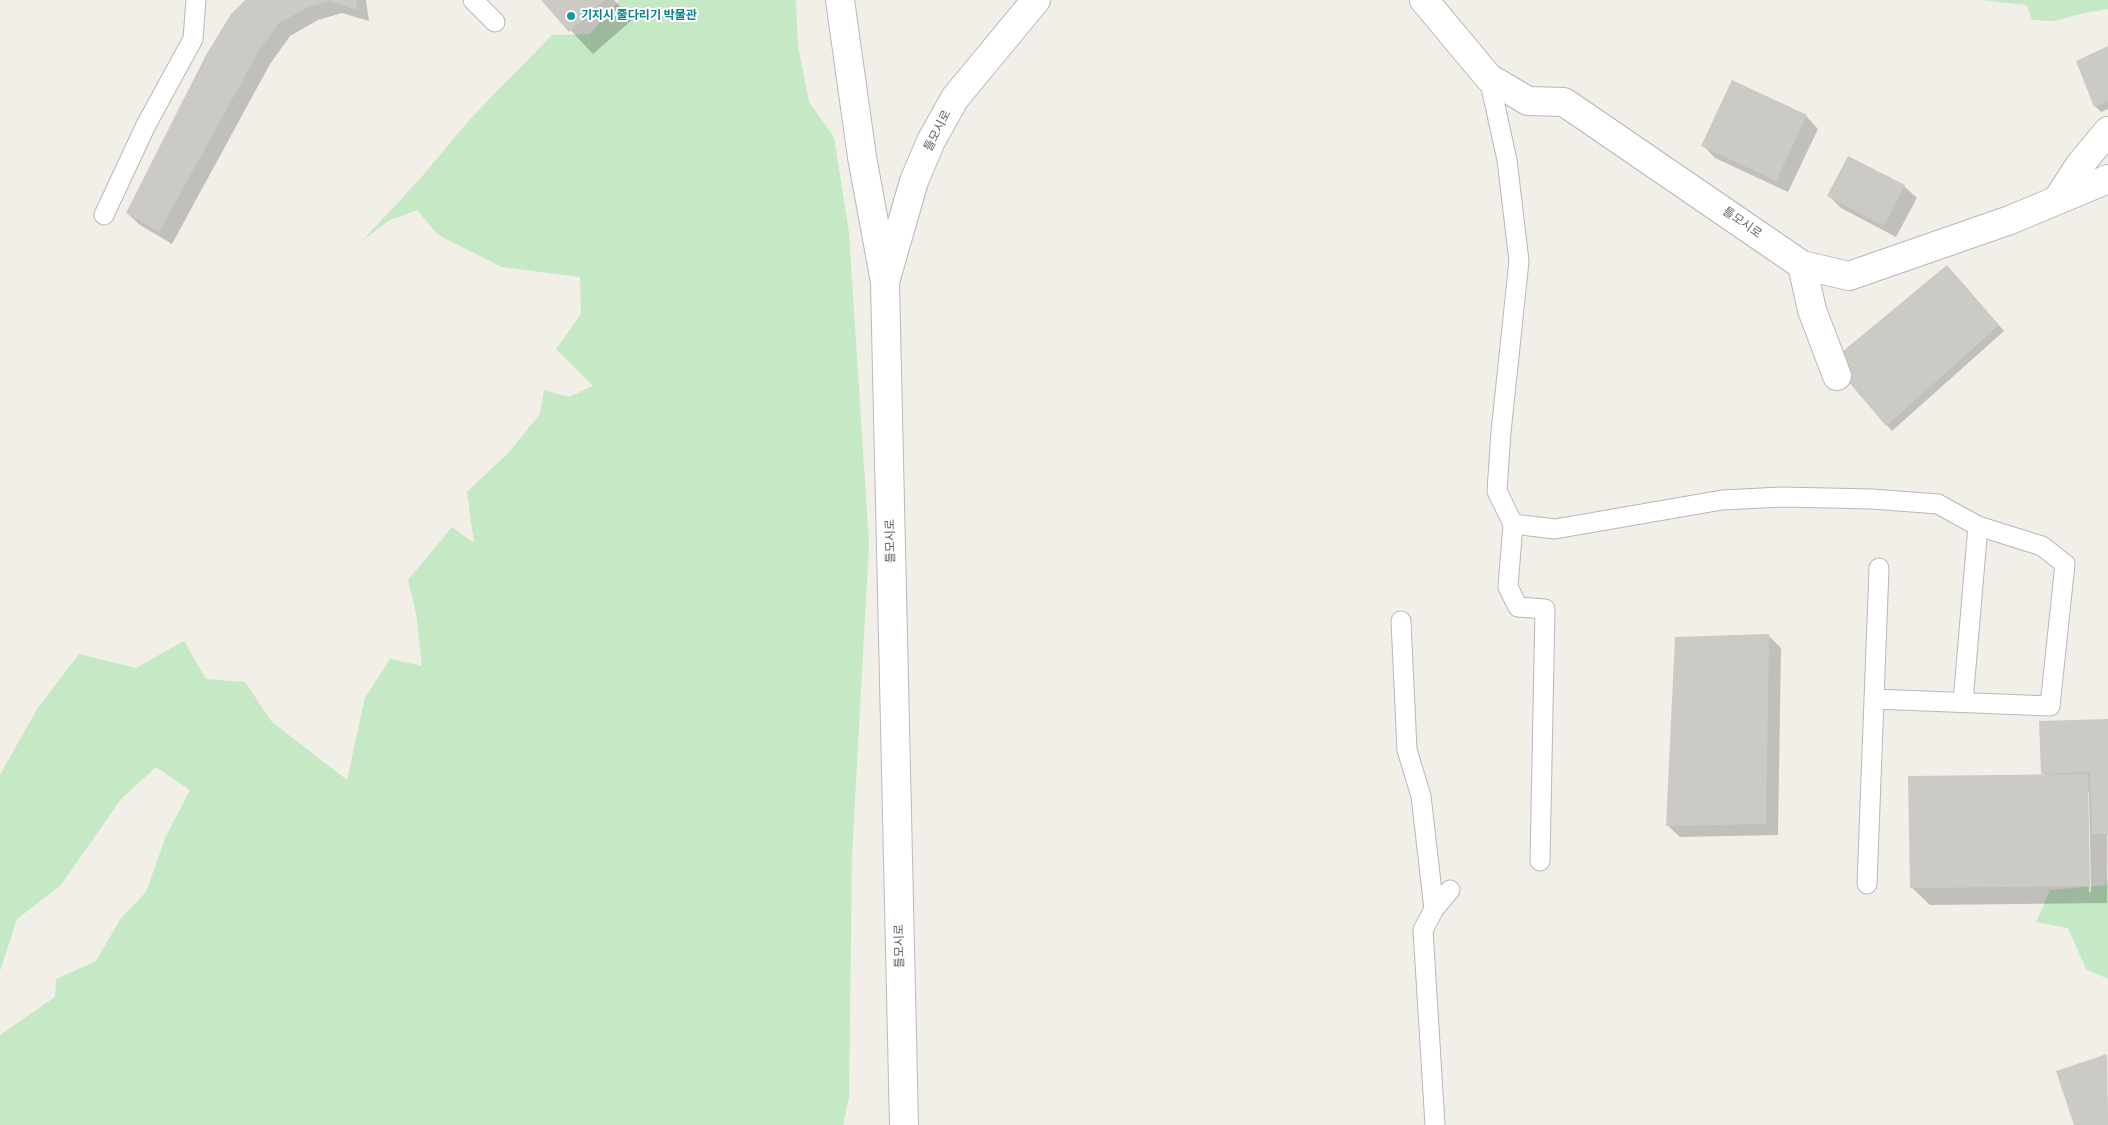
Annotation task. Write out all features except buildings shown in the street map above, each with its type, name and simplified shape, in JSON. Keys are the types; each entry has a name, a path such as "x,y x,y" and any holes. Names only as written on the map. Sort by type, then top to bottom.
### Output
{"street":[{"path":"840,0 862,157 885,282"},
{"name":"틀모시로","path":"904,1125 885,282 914,181 931,141 955,98 1036,0"},
{"name":"틀모시로","path":"1424,0 1489,78 1528,101 1564,102 1802,265 1849,276 2010,220 2108,179"},
{"path":"2057,200 2079,166 2108,131"},
{"path":"1802,265 1812,310 1837,376"}],"lane":[{"path":"104,214 146,125 193,39 196,0"},
{"path":"473,0 495,22"},
{"path":"1489,78 1507,160 1519,261 1501,432 1497,491 1513,524 1508,586 1518,607 1545,610 1540,861"},
{"path":"1513,524 1555,529 1722,500 1782,497 1872,499 1938,504 1978,526 2042,546 2065,564 2050,706 1874,699"},
{"path":"1963,702 1978,526"},
{"path":"1867,884 1880,568"},
{"path":"1401,621 1407,750 1421,796 1434,909"},
{"path":"1435,1125 1424,930 1434,909 1450,890"}],"green space":[{"path":"619,0 796,0 798,46 809,102 834,137 849,233 869,544 852,856 849,1097 843,1125 0,1125 0,1035 55,997 56,979 96,961 121,918 146,892 166,836 190,790 156,767 121,799 61,885 17,919 0,971 0,775 37,709 79,654 136,668 184,641 206,679 245,682 272,722 347,780 365,698 390,659 422,666 416,613 408,580 452,527 474,543 467,492 509,452 540,414 544,390 569,397 593,386 556,349 581,314 580,277 502,267 438,235 417,210 390,220 362,241 419,180 471,118 552,35 590,34"},
{"path":"1981,0 2108,0 2108,9 2054,21 2032,20 2027,5"},
{"path":"2108,879 2108,979 2086,969 2068,928 2036,922 2050,890 2106,885"}],"place":[{"name":"기지시 줄다리기 박물관","path":"571,16"}]}
